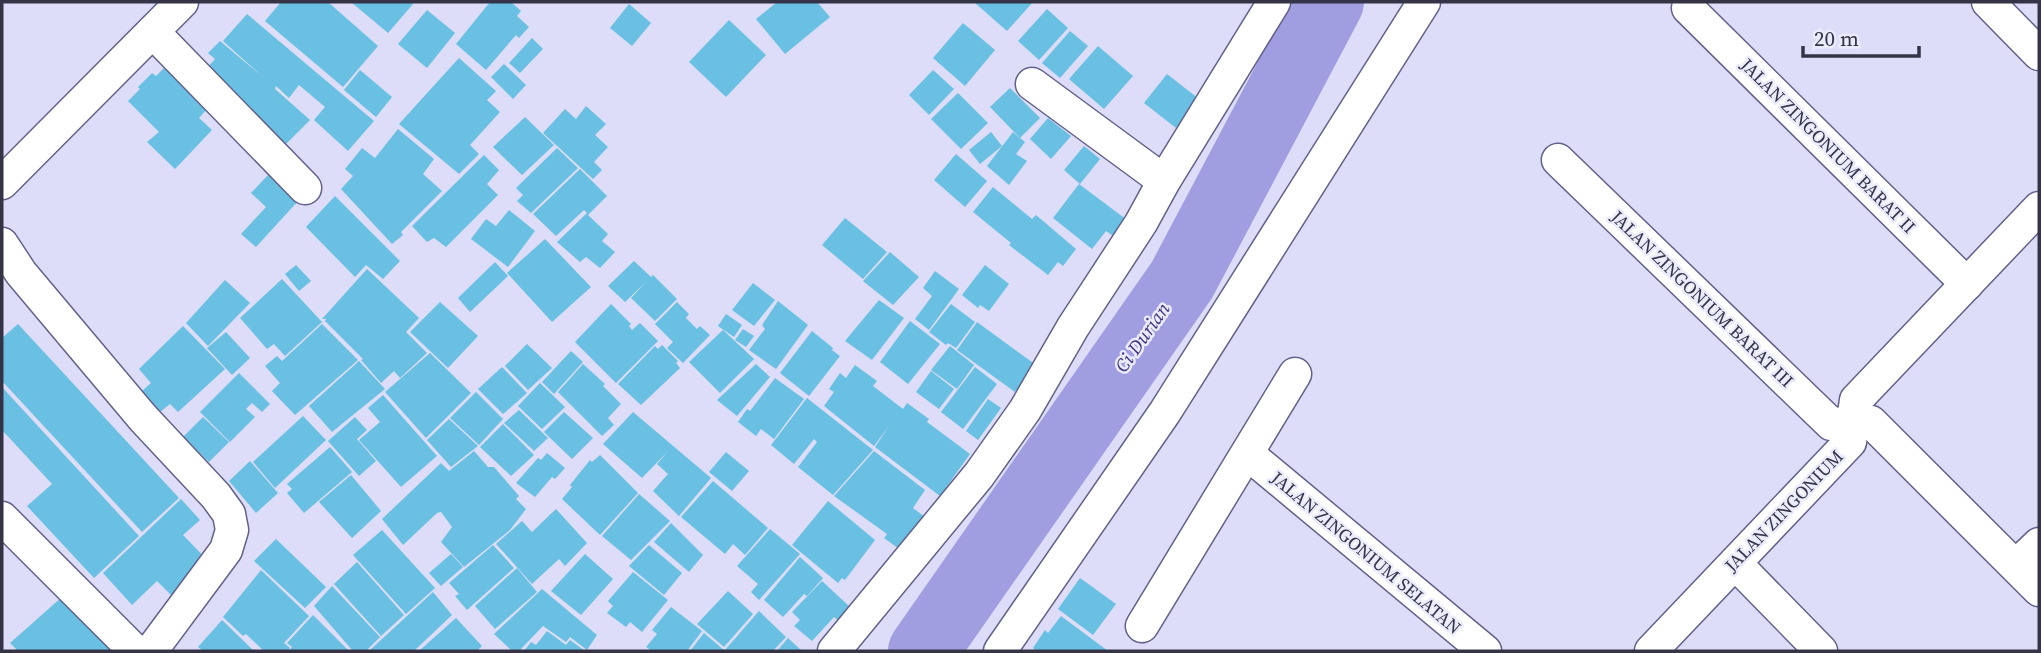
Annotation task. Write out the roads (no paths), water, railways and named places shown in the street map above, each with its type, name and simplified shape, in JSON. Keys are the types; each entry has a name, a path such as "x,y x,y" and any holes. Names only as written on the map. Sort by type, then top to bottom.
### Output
{"street":[{"path":"2,183 182,2"},
{"path":"834,651 979,475 1025,410 1073,327 1141,223 1274,2"},
{"path":"1000,651 1165,412 1424,2"},
{"path":"1988,2 2039,54"},
{"name":"JALAN ZINGONIUM BARAT II","path":"1688,8 1967,284"},
{"path":"153,32 305,188"},
{"path":"1032,84 1164,181"},
{"name":"JALAN ZINGONIUM BARAT III","path":"1558,160 1831,424 1871,422 2039,590"},
{"name":"JALAN ZINGONIUM","path":"1651,651 1850,442 1856,400 2039,208"},
{"path":"2,244 29,284 229,514 232,530 226,551 151,651"},
{"path":"1142,626 1295,374"},
{"name":"JALAN ZINGONIUM SELATAN","path":"1248,454 1485,651"},
{"path":"2,518 135,651"},
{"path":"2016,566 2039,544"},
{"path":"1734,563 1821,651"}],"waterway":[{"name":"Ci Durian","path":"923,651 1182,280 1329,2"}]}
